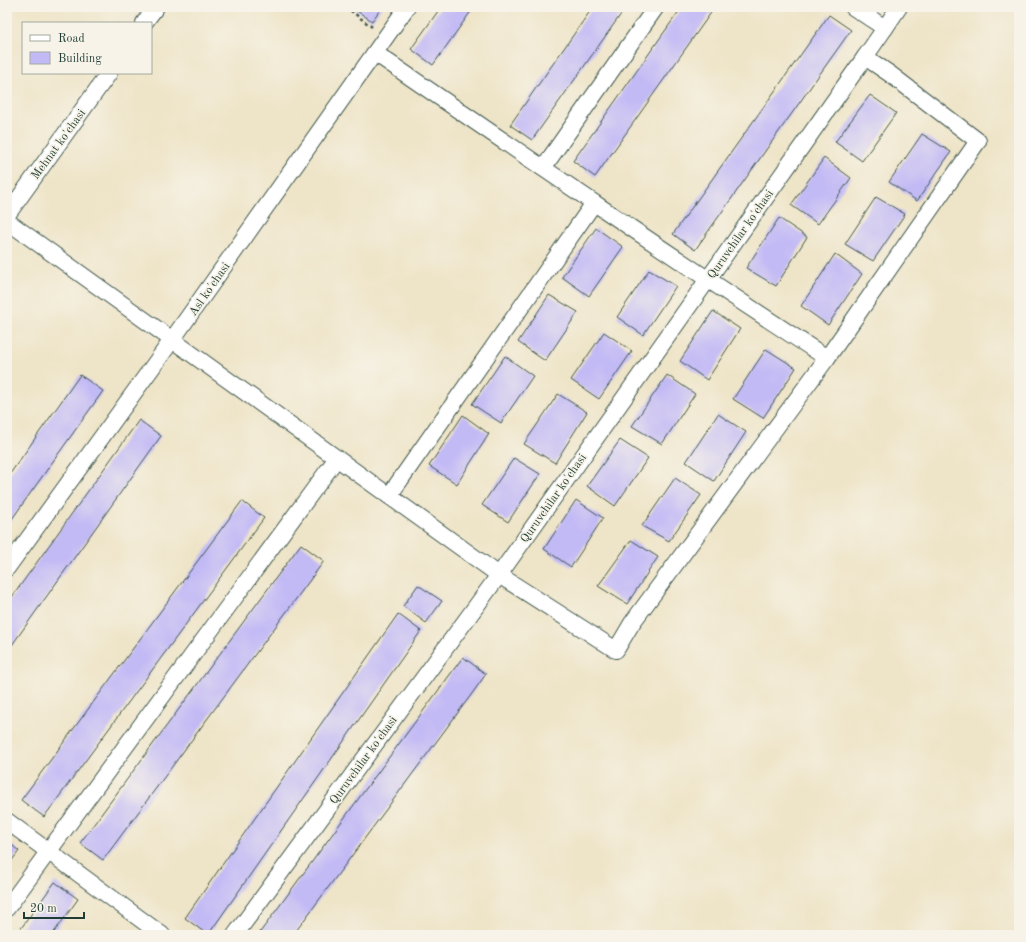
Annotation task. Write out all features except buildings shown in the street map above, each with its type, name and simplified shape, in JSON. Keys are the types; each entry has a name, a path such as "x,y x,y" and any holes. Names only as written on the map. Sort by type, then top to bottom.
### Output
{"street":[{"path":"145,22 156,7"},
{"name":"Asl ko'chasi","path":"7,568 172,340 408,7"},
{"path":"543,168 656,7"},
{"path":"853,7 886,28"},
{"name":"Quruvchilar ko'chasi","path":"235,935 498,575 886,28 899,7"},
{"path":"375,53 707,280 827,358"},
{"path":"7,221 498,575 616,650 632,623 827,358 978,141 890,74 865,57"},
{"name":"Mehnat ko'chasi","path":"7,215 108,74"},
{"path":"389,496 594,203"},
{"path":"7,908 337,458"},
{"path":"7,821 162,935"}],"path":[{"path":"346,7 386,37"}]}
